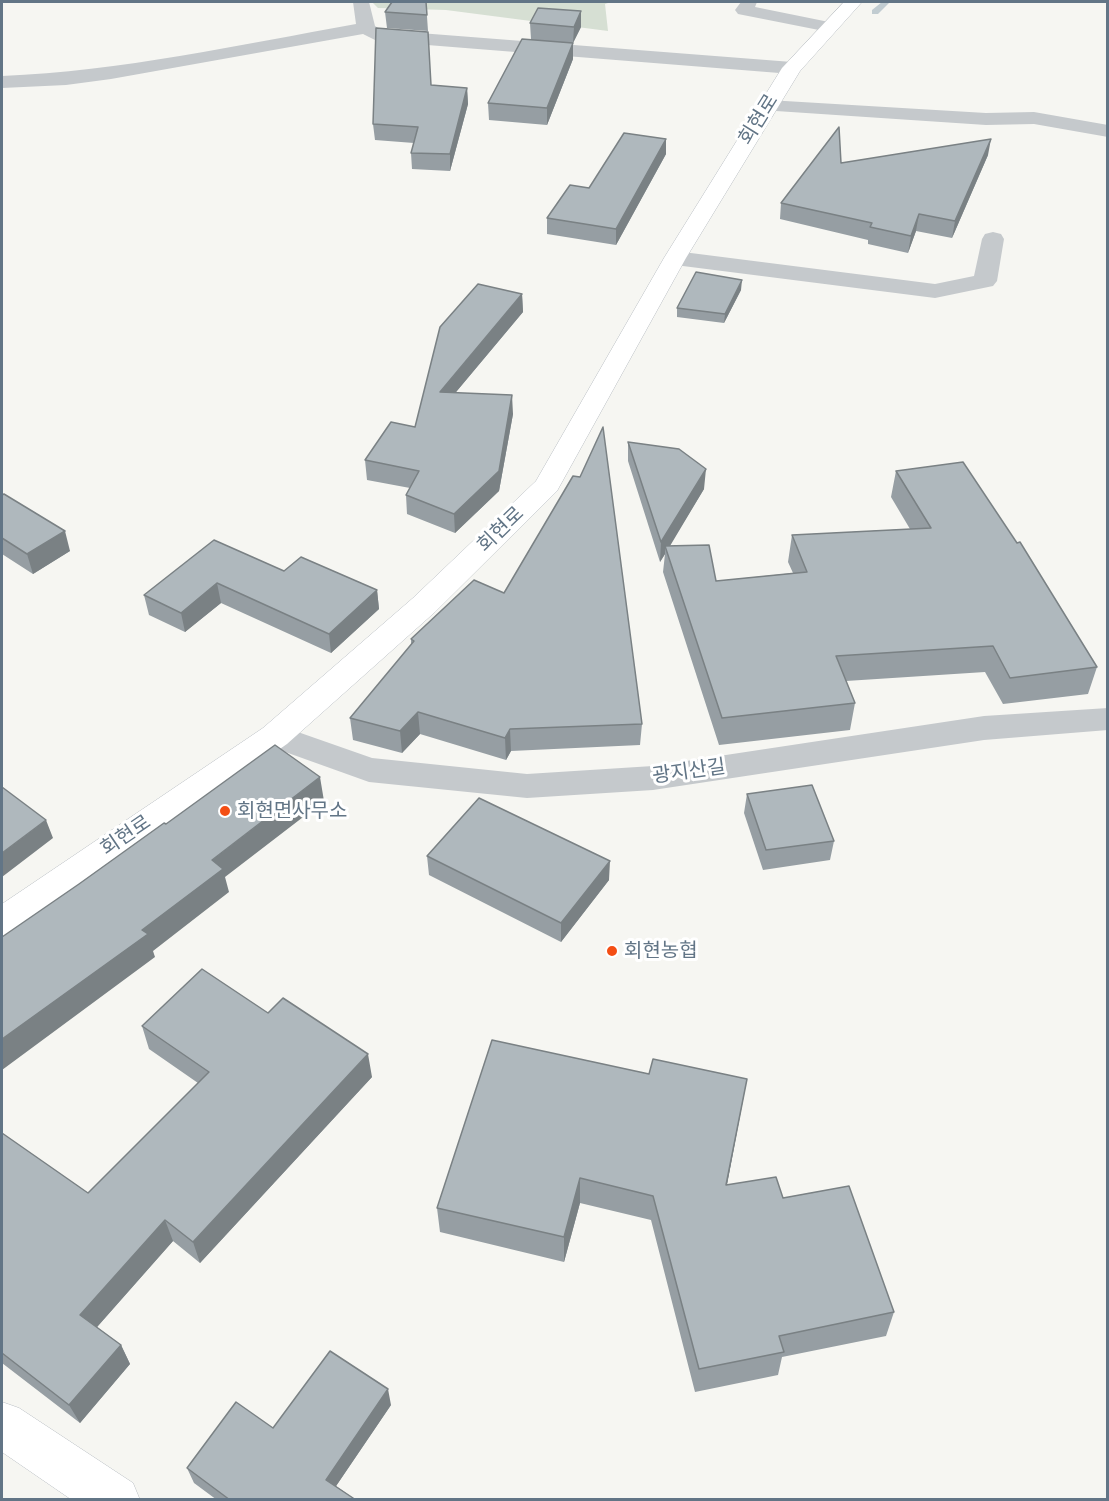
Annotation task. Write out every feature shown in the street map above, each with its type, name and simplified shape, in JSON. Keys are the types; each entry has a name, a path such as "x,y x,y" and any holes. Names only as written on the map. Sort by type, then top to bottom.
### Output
{"street":[{"path":"361,2 366,28"},
{"path":"749,2 744,10 830,27"},
{"name":"회현로","path":"2,923 275,736 424,605 547,485 675,258 792,68 853,2"},
{"path":"2,82 66,79 111,73 366,28 377,35 792,68"},
{"path":"768,106 986,119 1034,118 1107,131"},
{"path":"675,258 935,291 985,281 993,239"},
{"name":"광지산길","path":"275,736 369,770 527,786 653,778 984,728 1107,719"},
{"path":"2,1425 116,1500"}],"shaded area":[{"path":"372,2 611,2 605,4 608,31 446,10 378,8"}],"building":[{"path":"392,2 426,2 427,15 385,12"},
{"path":"538,8 581,11 574,27 530,23"},
{"path":"376,28 428,32 431,85 467,88 450,154 411,153 418,127 373,124"},
{"path":"522,39 573,43 547,108 488,103"},
{"path":"839,127 841,163 991,139 955,221 919,214 911,236 870,227 872,223 781,203"},
{"path":"624,133 666,139 616,229 547,218 570,185 589,188"},
{"path":"696,272 742,280 725,314 677,308"},
{"path":"478,284 522,294 440,392 512,395 499,471 454,514 406,495 419,471 365,460 391,422 415,427 440,327"},
{"path":"603,427 642,724 510,729 505,738 418,712 400,731 350,718 414,641 411,639 474,580 504,593 573,476 580,477"},
{"path":"628,442 679,449 706,469 661,542"},
{"path":"963,462 1017,543 1020,542 1097,667 1010,678 993,646 836,656 855,703 722,718 665,546 709,545 716,581 807,572 792,535 931,528 896,471"},
{"path":"4,494 65,531 27,554 2,538 2,495"},
{"path":"214,540 284,571 301,557 377,590 329,634 217,583 181,613 144,595"},
{"path":"275,745 320,777 212,860 223,869 142,930 148,934 2,1039 2,937 164,823 166,824"},
{"path":"812,785 834,841 766,850 747,794"},
{"path":"2,787 46,820 2,853"},
{"path":"479,798 610,861 561,923 427,856"},
{"path":"202,969 268,1013 283,998 368,1054 193,1242 165,1220 80,1315 121,1345 69,1405 2,1353 2,1133 88,1193 209,1072 142,1026"},
{"path":"492,1040 649,1074 653,1059 747,1079 726,1185 776,1177 783,1198 849,1186 894,1312 779,1336 784,1352 699,1369 653,1196 580,1178 564,1237 437,1208"},
{"path":"330,1351 388,1389 326,1480 356,1500 230,1500 187,1468 236,1402 273,1428"}],"waterway":[{"path":"875,12 886,2"}],"place":[{"name":"회현면사무소","path":"225,811"},
{"name":"회현농협","path":"612,951"}]}
